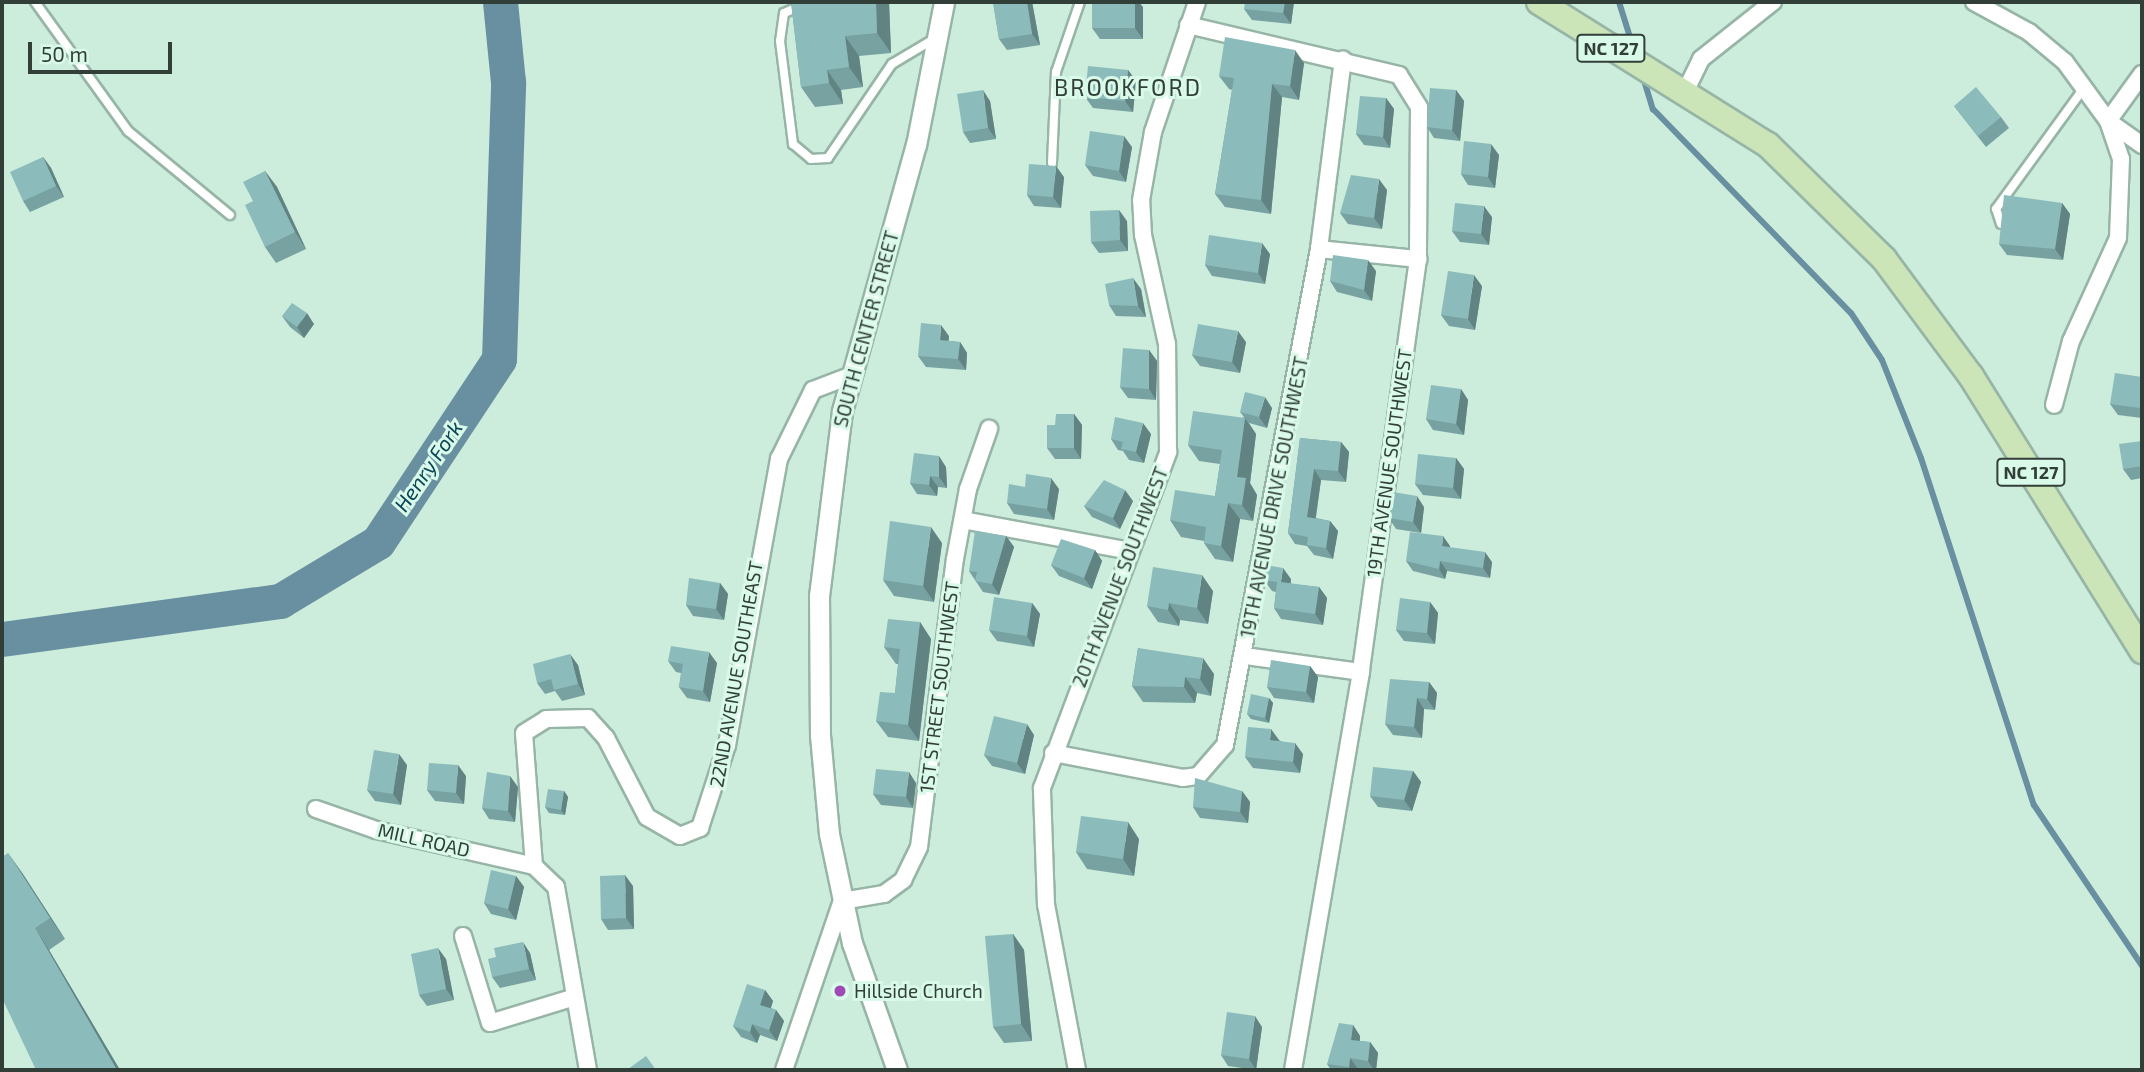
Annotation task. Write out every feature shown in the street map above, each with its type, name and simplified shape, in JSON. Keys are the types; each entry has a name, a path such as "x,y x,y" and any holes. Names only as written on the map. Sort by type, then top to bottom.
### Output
{"main road":[{"name":"NC 127","path":"1539,2 1768,145 1914,296 2142,651"}],"street":[{"name":"SOUTH CENTER STREET","path":"897,1070 842,901 823,784 818,639 824,522 850,376 940,36 944,2"},
{"name":"20TH AVENUE SOUTHWEST","path":"1077,1070 1041,849 1042,788 1130,551 1157,488 1172,419 1167,344 1141,200 1153,132 1197,2"},
{"path":"1684,94 1701,59 1773,2"},
{"path":"1974,2 2029,32 2085,85 2108,121 2122,159 2124,212 2106,271 2062,366 2054,405"},
{"name":"19TH AVENUE SOUTHWEST","path":"1188,25 1399,75 1414,90 1421,151 1418,259 1361,672 1293,1070"},
{"name":"19TH AVENUE DRIVE SOUTHWEST","path":"1053,753 1198,776 1226,746 1245,656 1319,249 1342,60"},
{"path":"2108,121 2142,74"},
{"path":"2108,121 2142,145"},
{"path":"1319,249 1418,259"},
{"name":"22ND AVENUE SOUTHEAST","path":"534,866 521,746 524,733 546,719 587,718 606,738 647,817 663,832 688,835 707,818 727,745 779,459 813,390 850,376"},
{"name":"1ST STREET SOUTHWEST","path":"842,901 884,894 903,880 919,847 963,520 989,429"},
{"path":"963,520 1130,551"},
{"path":"1245,656 1361,672"},
{"name":"MILL ROAD","path":"316,809 376,830 534,866"},
{"path":"534,866 556,887 572,998 588,1070"},
{"path":"783,1070 842,901"},
{"path":"463,936 490,1023 572,998"}],"lane":[{"path":"36,2 128,131 230,215"},
{"path":"809,2 784,13 780,41 793,144 811,159 828,158 892,64 940,36"},
{"path":"1052,163 1055,72 1080,2"},
{"path":"2001,224 1996,209 2085,85"}],"building":[{"path":"791,2 876,2 877,33 845,36 849,67 827,70 829,83 801,87"},
{"path":"993,2 1027,2 1032,34 999,39"},
{"path":"1092,2 1135,2 1135,28 1092,28"},
{"path":"1245,2 1285,2 1283,13 1244,9"},
{"path":"1225,37 1295,50 1290,86 1272,84 1261,200 1215,194 1234,78 1219,76"},
{"path":"1088,66 1128,70 1125,101 1085,97"},
{"path":"1976,87 2001,117 1978,136 1954,106"},
{"path":"1430,88 1456,90 1452,130 1427,127"},
{"path":"983,90 988,128 963,132 957,94"},
{"path":"1360,96 1386,98 1383,137 1356,134"},
{"path":"1090,131 1124,136 1119,171 1085,165"},
{"path":"1464,141 1491,144 1488,177 1461,174"},
{"path":"43,157 56,186 23,201 10,172"},
{"path":"1029,164 1056,166 1053,197 1027,195"},
{"path":"265,171 295,232 265,247 245,205 253,201 243,182"},
{"path":"1351,175 1379,179 1374,218 1340,213"},
{"path":"2004,195 2062,203 2055,249 1999,244"},
{"path":"1455,203 1484,206 1481,234 1452,231"},
{"path":"1119,210 1120,240 1091,242 1090,211"},
{"path":"1209,235 1262,243 1258,273 1205,265"},
{"path":"1333,255 1368,260 1364,290 1330,281"},
{"path":"1448,271 1474,275 1468,319 1441,315"},
{"path":"1133,278 1138,306 1109,305 1105,284"},
{"path":"292,303 307,313 297,327 282,316"},
{"path":"921,323 941,325 940,340 960,342 958,359 918,356"},
{"path":"1198,324 1238,331 1232,362 1192,355"},
{"path":"1123,348 1149,350 1149,389 1120,387"},
{"path":"2115,373 2142,377 2140,408 2110,404"},
{"path":"1431,385 1461,389 1456,424 1426,419"},
{"path":"1245,392 1265,397 1259,417 1240,412"},
{"path":"1193,411 1245,418 1237,477 1246,478 1242,505 1228,503 1221,546 1204,543 1206,527 1170,520 1175,490 1215,496 1222,450 1188,445"},
{"path":"1056,414 1074,414 1074,448 1047,448 1047,425 1055,425"},
{"path":"1115,417 1143,423 1136,452 1121,449 1123,442 1111,439"},
{"path":"1300,438 1341,442 1338,471 1314,469 1307,517 1330,521 1326,548 1307,545 1308,537 1288,533"},
{"path":"2142,441 2142,466 2123,469 2119,444"},
{"path":"914,453 939,456 939,477 930,476 929,485 910,483"},
{"path":"1418,454 1456,458 1453,488 1415,484"},
{"path":"1026,474 1051,478 1047,509 1007,503 1009,484 1025,487"},
{"path":"1104,480 1125,490 1113,518 1084,506"},
{"path":"1393,492 1417,496 1413,522 1389,518"},
{"path":"890,521 931,527 923,586 883,580"},
{"path":"975,531 1006,536 992,584 975,581 977,572 969,571"},
{"path":"1410,532 1443,536 1442,546 1485,552 1483,568 1440,561 1439,569 1406,561"},
{"path":"1061,539 1095,550 1084,578 1051,565"},
{"path":"1266,565 1283,568 1281,582 1319,587 1315,614 1274,608 1277,582 1264,580"},
{"path":"1153,567 1202,575 1197,608 1169,603 1168,610 1147,606"},
{"path":"689,578 720,583 716,609 686,605"},
{"path":"994,597 1032,603 1027,636 989,630"},
{"path":"1400,598 1430,602 1427,633 1396,630"},
{"path":"888,619 920,622 908,725 876,721 880,692 895,693 900,649 884,647"},
{"path":"671,646 709,652 703,691 679,687 683,664 668,661"},
{"path":"1138,648 1203,658 1200,679 1185,677 1184,687 1132,686"},
{"path":"570,654 578,684 554,690 551,679 537,683 533,664"},
{"path":"1271,660 1310,666 1306,692 1267,687"},
{"path":"1390,679 1429,682 1427,699 1417,698 1414,727 1385,724"},
{"path":"1251,694 1269,698 1265,718 1247,714"},
{"path":"994,716 1027,724 1017,763 984,755"},
{"path":"1248,727 1271,729 1270,740 1295,743 1293,762 1245,757"},
{"path":"374,750 399,754 393,794 367,790"},
{"path":"429,763 458,765 456,793 427,790"},
{"path":"1373,767 1413,771 1404,800 1370,796"},
{"path":"876,769 909,772 906,797 873,794"},
{"path":"487,772 510,776 508,811 482,808"},
{"path":"1195,778 1242,791 1240,812 1193,807"},
{"path":"548,789 564,791 561,810 545,807"},
{"path":"1081,816 1128,822 1123,859 1076,852"},
{"path":"8,853 50,918 35,928 117,1070 36,1070 2,998 2,857"},
{"path":"491,870 516,876 508,909 484,903"},
{"path":"625,875 626,918 601,919 600,876"},
{"path":"1013,934 1021,1024 993,1027 985,936"},
{"path":"523,942 529,969 492,977 488,959 496,957 494,948"},
{"path":"438,948 446,989 419,995 411,954"},
{"path":"747,984 765,990 760,1005 776,1010 769,1030 752,1024 750,1032 733,1026"},
{"path":"1227,1012 1255,1016 1249,1059 1221,1055"},
{"path":"1339,1023 1353,1025 1351,1040 1370,1042 1368,1061 1350,1058 1349,1067 1327,1064"},
{"path":"646,1056 656,1070 628,1069"}],"waterway":[{"name":"Henry Fork","path":"2,639 280,601 378,542 499,359 508,82 500,2"},
{"path":"1619,2 1635,53"},
{"path":"1643,77 1653,109 1851,313 1882,360 1921,458 2034,805 2142,966"}],"place":[{"name":"Hillside Church","path":"840,991"}],"district":[{"name":"BROOKFORD","path":"1128,87"}]}
